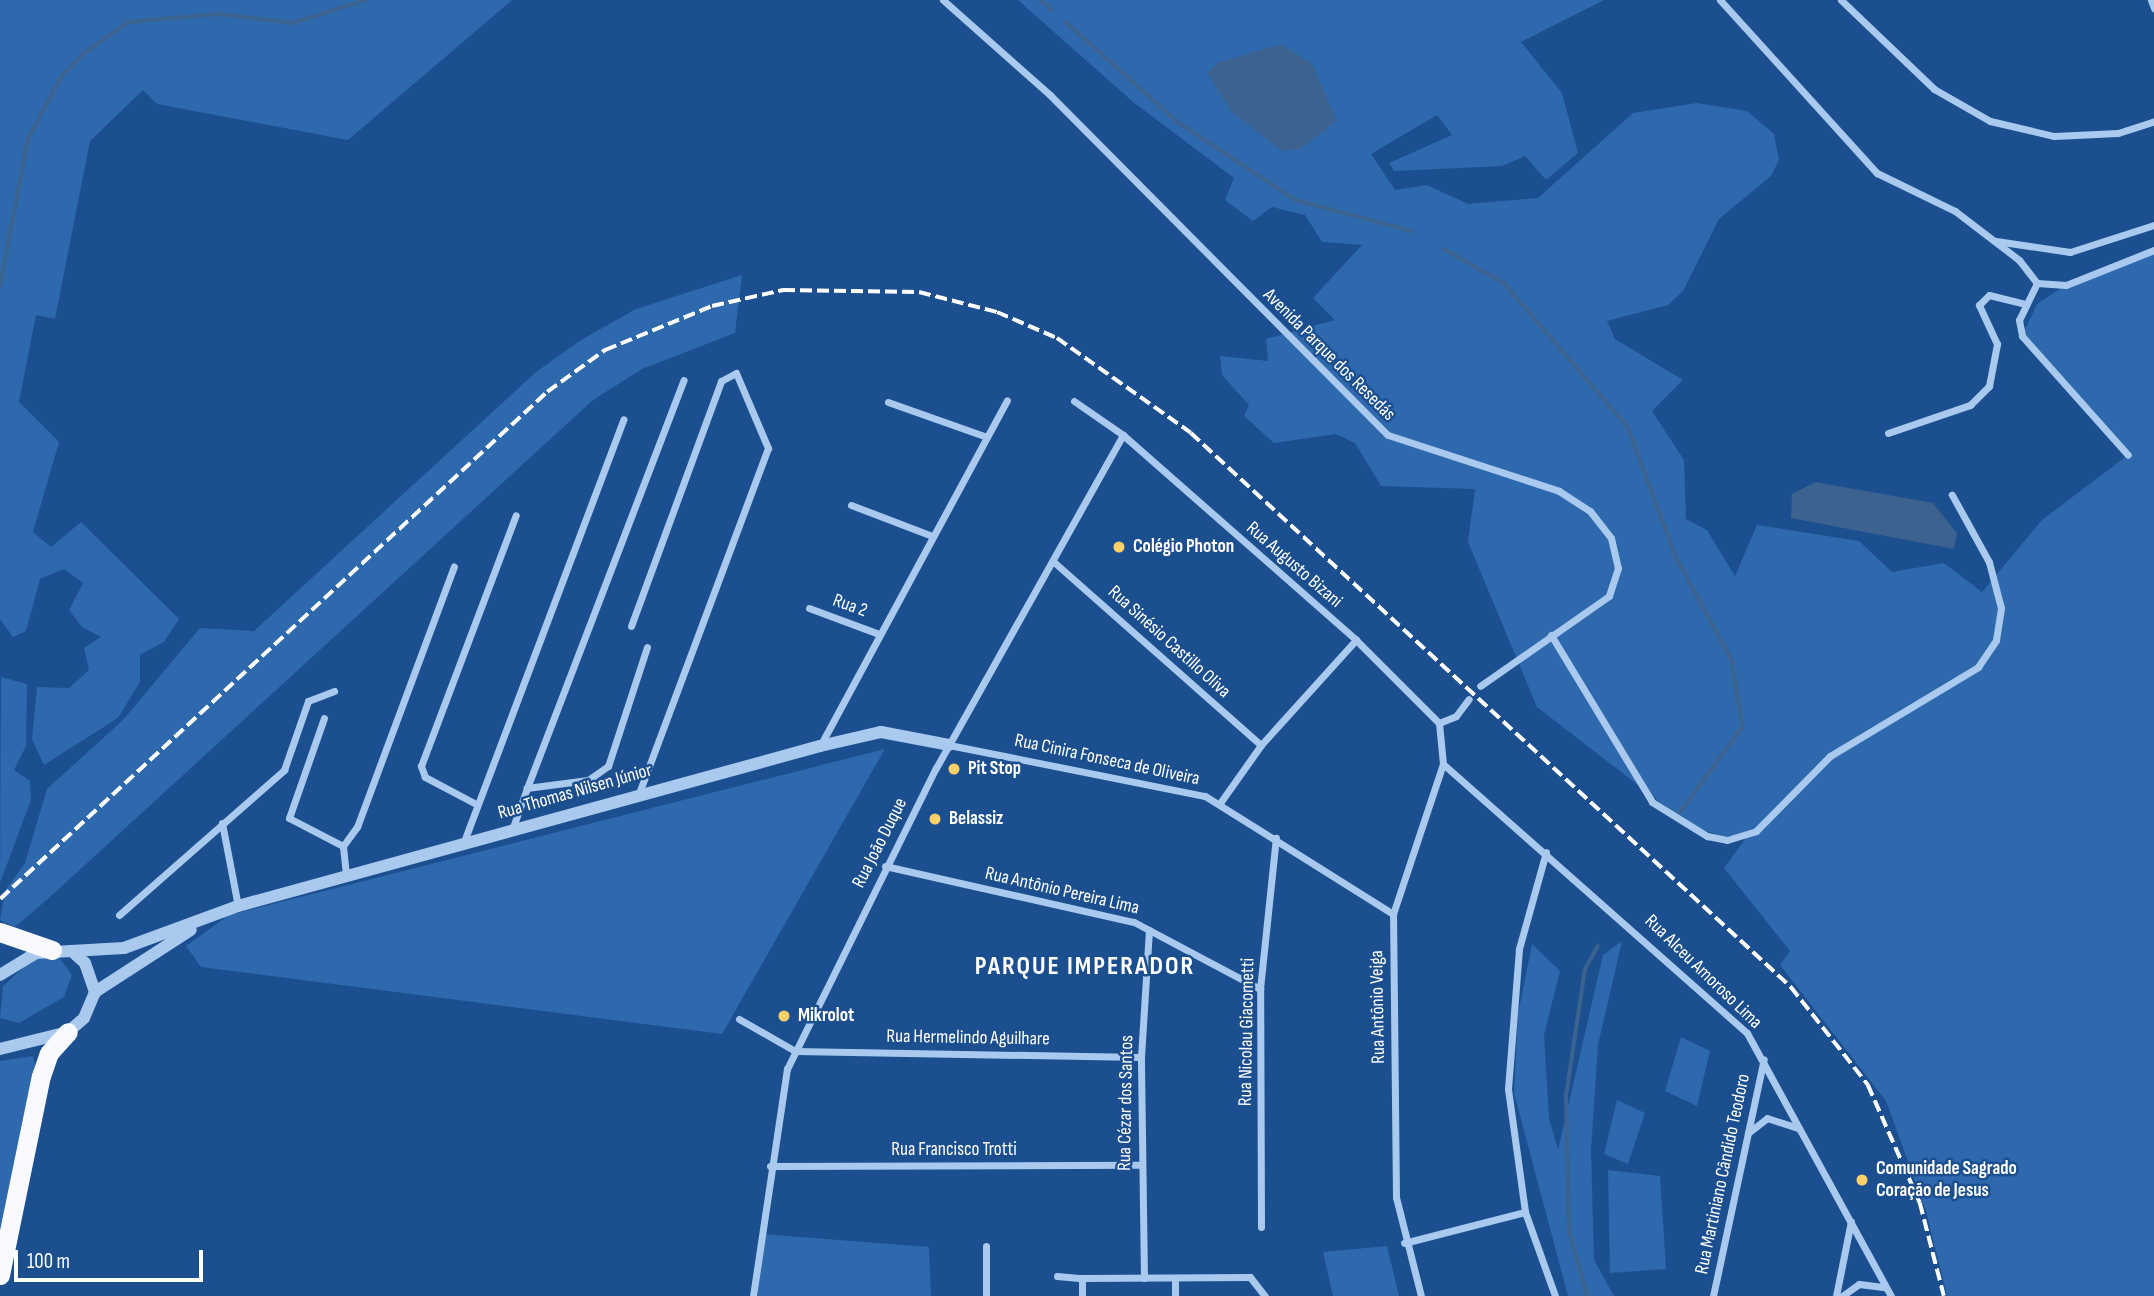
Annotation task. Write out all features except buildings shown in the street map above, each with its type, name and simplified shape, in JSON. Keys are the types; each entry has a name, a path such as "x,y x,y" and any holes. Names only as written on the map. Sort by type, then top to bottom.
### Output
{"highway":[{"path":"6,935 52,950"},
{"path":"0,1275 41,1076 49,1053 68,1032"}],"street":[{"name":"Avenida Parque dos Resedás","path":"943,0 1042,87 1388,435 1559,491 1590,511 1611,538 1618,568 1609,596 1480,686"},
{"path":"1720,0 1877,173 1955,211 2037,283 2066,285 2154,250"},
{"path":"1840,0 1934,89 1990,121 2053,136 2118,133 2154,121"},
{"path":"2151,0 2154,8"},
{"path":"1990,240 2070,252 2154,225"},
{"path":"2037,283 2024,304 2022,336 2128,455"},
{"path":"1888,433 1970,405 1989,386 1997,344 1979,305 1989,295 2024,304"},
{"path":"631,626 721,381 736,373 768,447 639,793"},
{"path":"512,830 684,380"},
{"path":"820,746 984,436 1007,400"},
{"name":"Rua Augusto Bizani","path":"1074,401 1123,435 1356,640 1439,723"},
{"path":"888,402 984,436"},
{"path":"462,845 624,419"},
{"name":"Rua João Duque","path":"753,1296 770,1166 795,1051 885,866 949,745 1055,563 1123,435"},
{"path":"1551,635 1652,802 1707,836 1727,840 1756,831 1830,757 1978,667 1996,640 2001,608 1989,562 1952,495"},
{"path":"852,505 932,536"},
{"path":"476,804 425,777 421,766 516,515"},
{"name":"Rua Sinésio Castillo Oliva","path":"1055,563 1261,745"},
{"path":"346,875 343,846 357,827 454,566"},
{"name":"Rua 2","path":"809,608 879,634"},
{"path":"1220,803 1261,745 1356,640"},
{"path":"527,788 588,780 608,766 647,647"},
{"path":"119,915 288,764 313,695 334,691"},
{"path":"1439,723 1455,716 1469,699"},
{"path":"324,718 289,818 343,846"},
{"name":"Rua Antônio Veiga","path":"1421,1296 1404,1243 1396,1197 1393,914 1443,764 1439,723"},
{"name":"Rua Thomas Nilsen Júnior","path":"0,975 18,961 52,950 73,952 124,948 238,906 639,793 820,746 881,732 949,745"},
{"name":"Rua Cinira Fonseca de Oliveira","path":"949,745 1170,786 1220,803 1393,914"},
{"name":"Rua Alceu Amoroso Lima","path":"1443,764 1740,1025 1764,1059 1891,1296"},
{"path":"222,823 238,906"},
{"name":"Rua Nicolau Giacometti","path":"1261,1227 1260,989 1276,838"},
{"path":"1546,852 1518,950 1511,1017 1508,1089 1525,1212 1555,1296"},
{"name":"Rua Antônio Pereira Lima","path":"885,866 1149,930 1260,989"},
{"name":"Rua Thomas Nilsen Júnior","path":"68,1032 84,1018 95,992 215,914"},
{"name":"Rua Cézar dos Santos","path":"1144,1278 1139,1165 1141,1057 1149,930"},
{"path":"73,952 85,963 95,992"},
{"path":"739,1019 795,1051"},
{"path":"6,1046 68,1032"},
{"name":"Rua Hermelindo Aguilhare","path":"795,1051 1141,1057"},
{"name":"Rua Martiniano Cândido Teodoro","path":"1713,1296 1764,1059"},
{"path":"1748,1133 1767,1118 1793,1123 1804,1133"},
{"name":"Rua Francisco Trotti","path":"770,1166 1139,1165"},
{"path":"1404,1243 1525,1212"},
{"path":"1836,1296 1851,1221"},
{"path":"986,1245 986,1296"},
{"path":"1057,1276 1175,1280 1250,1277 1265,1296"},
{"path":"1082,1278 1082,1296"},
{"path":"1175,1280 1175,1296"},
{"path":"1842,1296 1859,1284 1886,1288"}],"shaded area":[{"path":"0,0 512,0 348,140 157,104 143,90 90,141 55,319 36,315 19,402 59,442 33,532 51,547 81,522 179,619 164,642 140,655 140,682 118,718 44,765 32,739 37,687 69,688 89,670 84,648 101,637 82,627 69,610 83,583 64,569 40,579 26,631 13,637 0,619"},
{"path":"1018,0 1604,0 1521,42 1562,93 1578,153 1546,180 1525,156 1502,166 1394,171 1389,163 1452,135 1437,115 1371,154 1395,190 1427,185 1468,204 1538,198 1633,113 1697,103 1747,111 1774,134 1779,160 1771,176 1719,219 1683,291 1668,305 1607,321 1615,339 1683,380 1652,411 1684,460 1686,519 1707,530 1735,576 1757,525 1859,541 1892,572 1944,563 1982,592 2042,520 2128,455 2022,336 2037,304 2066,285 2154,250 2154,1296 1947,1296 1926,1211 1886,1101 1780,965 1790,951 1724,868 1749,834 1724,837 1691,826 1537,707 1468,542 1475,489 1381,486 1355,443 1336,434 1274,443 1244,416 1249,405 1222,375 1220,356 1268,361 1266,339 1335,320 1313,298 1362,245 1322,242 1305,215 1272,207 1253,221 1225,200 1234,178 1133,102"},
{"path":"1281,44 1312,64 1337,121 1300,149 1282,151 1232,112 1207,73 1217,63"},
{"path":"742,275 735,333 642,369 593,400 50,897 15,927 0,920 5,891 25,863 47,789 123,720 200,628 254,631 536,372 581,340 636,309"},
{"path":"1815,482 1933,503 1957,533 1954,549 1791,518 1792,494"},
{"path":"1,677 27,684 26,746 14,770 30,781 31,800 0,883"},
{"path":"885,749 722,1034 201,967 186,946 229,915"},
{"path":"1622,941 1598,1045 1591,1150 1594,1260 1614,1296 1568,1296 1514,1093 1518,1014 1532,944 1560,971 1544,1035 1549,1118 1558,1150 1603,955"},
{"path":"58,956 72,975 64,997 19,1023 0,1018 3,986 34,958"},
{"path":"1681,1037 1710,1051 1697,1106 1665,1091"},
{"path":"33,1056 36,1070 0,1235 0,1061"},
{"path":"1617,1100 1645,1113 1628,1164 1604,1154"},
{"path":"1608,1170 1660,1176 1666,1269 1610,1273"},
{"path":"761,1234 929,1247 931,1296 758,1296"},
{"path":"1387,1246 1399,1296 1333,1296 1323,1252"}],"waterway":[{"path":"0,286 28,139 61,77 83,54 129,22 219,14 293,23 366,0"},
{"path":"1041,0 1052,10"},
{"path":"1066,22 1178,122 1296,200 1412,231"},
{"path":"1444,249 1504,283 1628,427 1676,557 1732,660 1743,727 1680,813"},
{"path":"1587,1296 1569,1230 1566,1096 1585,969 1598,946"}],"railway":[{"path":"0,899 547,392 605,350 712,306 783,290 919,292 997,312 1057,338 1191,433 1791,987 1868,1085 1920,1203 1944,1296"}],"place":[{"name":"Colégio Photon","path":"1119,547"},
{"name":"Pit Stop","path":"954,769"},
{"name":"Belassiz","path":"935,819"},
{"name":"Mikrolot","path":"784,1016"},
{"name":"Comunidade Sagrado Coração de Jesus","path":"1862,1180"}],"district":[{"name":"PARQUE IMPERADOR","path":"1085,967"}]}
